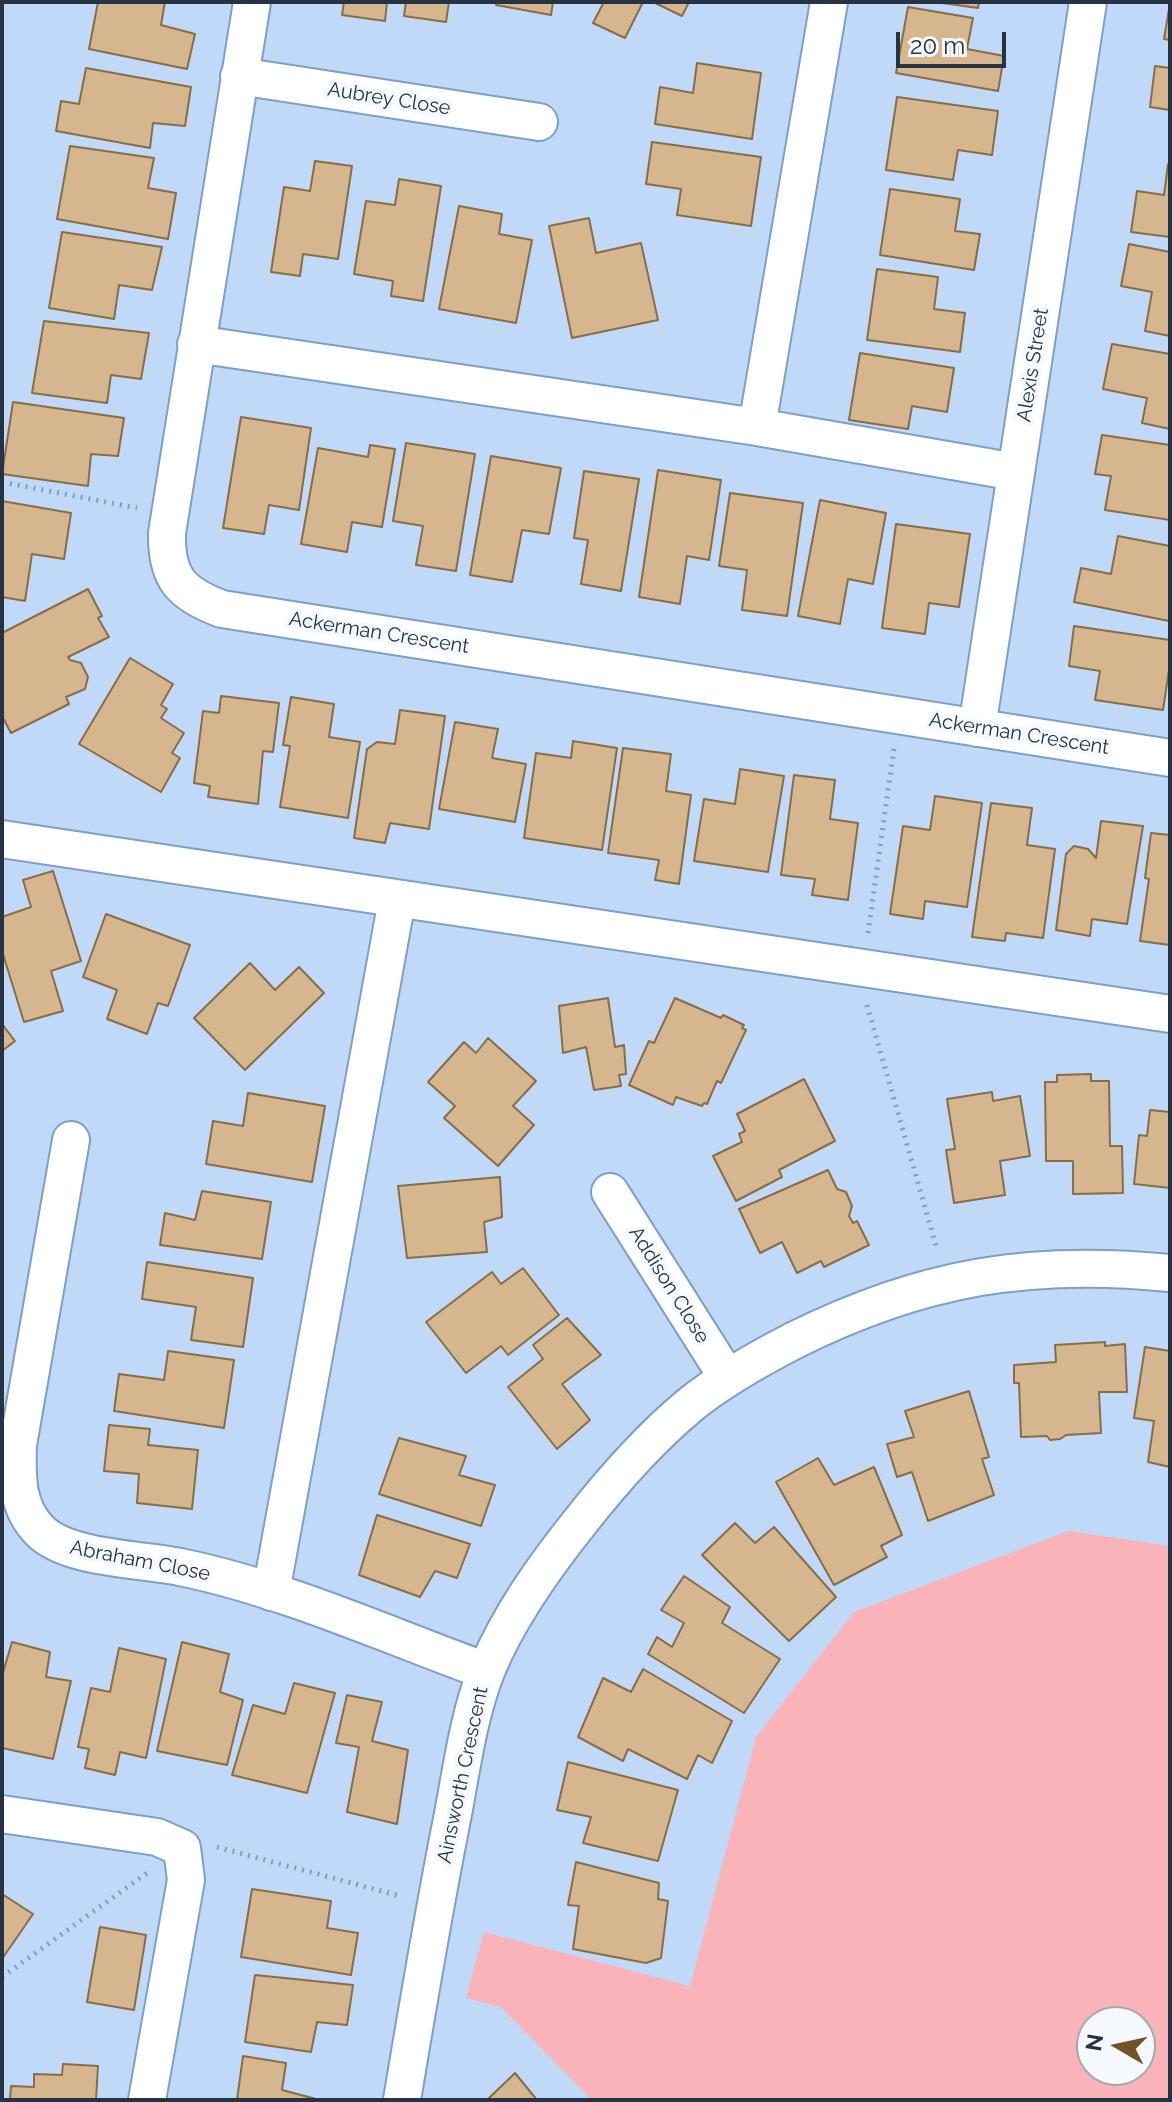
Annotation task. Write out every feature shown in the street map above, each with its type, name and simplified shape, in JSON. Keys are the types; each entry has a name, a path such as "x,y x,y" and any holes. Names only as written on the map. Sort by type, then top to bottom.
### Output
{"street":[{"name":"Ackerman Crescent","path":"252,2 169,515 167,554 173,574 183,588 199,600 222,609 1170,758"},
{"path":"757,427 829,2"},
{"name":"Alexis Street","path":"977,728 1088,2"},
{"name":"Aubrey Close","path":"239,76 539,122"},
{"path":"196,344 757,427 1016,472"},
{"path":"2,839 1170,1014"},
{"path":"271,1592 397,900"},
{"name":"Abraham Close","path":"71,1140 18,1445 17,1482 24,1509 40,1531 62,1546 180,1567 271,1592 486,1671"},
{"name":"Addison Close","path":"610,1192 727,1377"},
{"name":"Ainsworth Crescent","path":"402,2100 458,1785 486,1671 507,1628 535,1583 600,1496 661,1431 727,1377 847,1316 902,1294 945,1283 1044,1269 1082,1267 1170,1273"},
{"path":"2,1814 157,1837 182,1848 186,1880 147,2100"}],"path":[{"path":"2,482 169,515"},
{"path":"867,939 899,716"},
{"path":"865,1000 945,1283"}],"shaded area":[{"path":"1068,1531 1170,1546 1170,2100 592,2100 501,2007 466,1998 484,1932 690,1986 756,1737 854,1612"}],"building":[{"path":"98,2 165,2 161,25 195,34 187,69 89,49"},
{"path":"344,2 387,2 385,21 342,15"},
{"path":"406,2 449,2 446,22 404,16"},
{"path":"497,2 553,2 551,15 496,5"},
{"path":"604,2 643,2 625,38 593,23"},
{"path":"653,2 689,2 682,16"},
{"path":"935,2 979,2 978,8"},
{"path":"1170,3 1170,40 1164,39"},
{"path":"908,7 973,18 967,49 1004,56 998,91 896,73"},
{"path":"697,63 761,73 752,139 655,124 660,87 693,93"},
{"path":"1155,66 1170,68 1170,110 1150,107"},
{"path":"86,68 191,87 185,126 153,123 150,148 56,131 61,101 79,104"},
{"path":"897,97 998,111 992,155 958,150 953,180 886,170"},
{"path":"652,142 761,157 751,226 677,215 681,189 646,184"},
{"path":"70,146 154,158 148,188 176,193 168,239 57,219"},
{"path":"315,161 352,166 338,259 303,254 300,276 271,272 284,187 310,191"},
{"path":"1168,164 1170,237 1131,232 1137,191 1164,195"},
{"path":"399,179 441,186 423,301 391,296 393,281 354,274 366,201 395,205"},
{"path":"890,189 960,199 955,231 980,234 974,270 880,255"},
{"path":"459,206 502,214 499,234 532,240 516,323 439,309"},
{"path":"589,218 596,253 641,243 658,320 572,338 549,226"},
{"path":"62,232 162,247 152,290 119,285 114,319 49,308"},
{"path":"1129,244 1170,252 1170,336 1145,331 1152,292 1121,286"},
{"path":"877,269 938,277 934,309 965,313 960,352 867,340"},
{"path":"44,321 149,333 141,379 111,375 107,403 32,393"},
{"path":"1112,344 1170,354 1170,429 1142,423 1147,398 1103,389"},
{"path":"860,353 954,368 947,412 912,406 908,429 849,420"},
{"path":"13,402 124,418 118,456 91,454 88,486 2,474"},
{"path":"241,417 311,428 299,510 269,505 264,534 223,528"},
{"path":"1102,435 1170,445 1170,520 1105,510 1111,476 1095,474"},
{"path":"406,443 475,454 456,571 416,565 423,526 393,521"},
{"path":"370,445 395,449 382,527 352,522 347,552 301,544 318,448 368,457"},
{"path":"491,456 561,468 549,534 522,530 512,582 470,575"},
{"path":"658,470 721,480 709,560 687,556 680,604 639,597"},
{"path":"584,471 639,479 621,591 581,584 588,540 574,538"},
{"path":"730,493 803,503 787,616 742,610 747,570 719,566"},
{"path":"820,500 886,513 873,584 848,579 840,624 798,616"},
{"path":"2,501 71,513 64,559 32,554 25,601 2,597"},
{"path":"896,524 970,534 959,607 929,603 925,634 882,628"},
{"path":"1118,536 1170,546 1169,621 1074,602 1081,568 1111,574"},
{"path":"88,589 102,616 98,618 109,637 68,657 81,663 88,677 85,689 66,697 69,704 11,733 2,716 2,633"},
{"path":"1074,626 1170,640 1163,710 1095,700 1100,671 1069,666"},
{"path":"130,658 173,684 161,705 167,709 161,718 184,733 172,753 180,758 161,792 79,744"},
{"path":"221,696 279,703 273,752 263,751 258,804 208,797 210,786 194,783 203,711 219,713"},
{"path":"291,697 334,704 329,737 360,742 348,818 280,807 290,746 283,745"},
{"path":"400,710 445,716 429,829 390,823 385,843 354,838 367,749 377,742 395,744"},
{"path":"455,722 498,729 492,758 526,764 515,822 439,809"},
{"path":"573,741 617,748 602,850 524,838 536,753 571,758"},
{"path":"623,748 671,754 666,791 691,795 679,884 655,880 659,860 608,853"},
{"path":"740,769 784,776 768,872 694,861 704,799 735,804"},
{"path":"794,775 835,780 830,819 858,823 848,900 812,895 815,879 781,875"},
{"path":"935,796 982,803 967,907 925,901 923,919 890,914 903,826 930,830"},
{"path":"991,803 1032,808 1027,845 1055,849 1043,938 1006,933 1005,941 972,937"},
{"path":"1101,821 1143,826 1127,924 1092,919 1090,936 1056,930 1066,854 1074,846 1088,849 1096,858"},
{"path":"1151,833 1170,835 1170,945 1140,941 1149,879 1145,878"},
{"path":"53,871 81,961 51,971 63,1011 24,1022 2,951 2,917 31,907 23,880"},
{"path":"106,914 190,945 168,1006 158,1003 147,1034 107,1019 117,990 83,977"},
{"path":"250,963 275,990 299,967 324,993 245,1070 194,1018"},
{"path":"608,998 615,1047 624,1045 626,1074 619,1075 621,1086 594,1090 586,1047 563,1053 559,1006"},
{"path":"675,998 721,1018 723,1015 744,1025 742,1028 746,1030 721,1083 717,1081 707,1104 702,1106 676,1097 673,1105 629,1085 649,1041 654,1043"},
{"path":"2,1024 15,1041 2,1051"},
{"path":"488,1038 536,1081 513,1106 534,1125 498,1166 444,1118 455,1106 428,1082 464,1042 476,1053"},
{"path":"1091,1074 1091,1081 1109,1081 1110,1146 1122,1146 1123,1193 1073,1194 1073,1161 1046,1161 1045,1082 1057,1082 1057,1075"},
{"path":"804,1079 835,1141 779,1170 782,1177 736,1201 713,1156 742,1142 739,1134 745,1131 737,1114"},
{"path":"992,1092 993,1101 1020,1096 1030,1156 1000,1161 1005,1195 954,1203 946,1150 955,1149 947,1099"},
{"path":"248,1093 325,1106 312,1182 206,1164 213,1121 243,1126"},
{"path":"1150,1110 1170,1112 1170,1188 1134,1184 1139,1135 1147,1136"},
{"path":"828,1170 837,1189 846,1192 852,1206 849,1216 853,1223 857,1221 869,1245 824,1267 821,1261 797,1273 782,1242 760,1253 739,1209"},
{"path":"500,1177 502,1217 484,1222 487,1252 407,1258 398,1186"},
{"path":"202,1191 271,1202 262,1259 160,1245 165,1213 195,1220"},
{"path":"147,1262 253,1278 243,1347 191,1340 196,1307 142,1299"},
{"path":"523,1268 559,1315 508,1355 501,1346 466,1373 426,1322 492,1272 501,1284"},
{"path":"567,1318 601,1355 562,1384 590,1420 557,1449 508,1387 543,1359 533,1345"},
{"path":"1105,1342 1105,1346 1125,1344 1127,1392 1099,1392 1101,1433 1066,1435 1050,1440 1047,1436 1021,1437 1019,1383 1014,1383 1014,1365 1056,1362 1055,1345"},
{"path":"1145,1347 1170,1351 1170,1467 1148,1462 1154,1421 1134,1418"},
{"path":"168,1351 234,1360 224,1428 114,1411 119,1374 164,1380"},
{"path":"969,1391 989,1457 982,1459 994,1495 928,1521 912,1472 897,1477 887,1444 914,1437 905,1411"},
{"path":"109,1425 150,1429 148,1445 198,1450 192,1509 137,1503 139,1474 104,1471"},
{"path":"399,1438 466,1456 459,1475 495,1485 481,1526 379,1494"},
{"path":"818,1458 834,1485 874,1467 902,1535 881,1546 887,1557 834,1585 776,1482"},
{"path":"377,1515 470,1544 457,1578 435,1571 420,1597 359,1575"},
{"path":"735,1523 755,1543 774,1527 836,1597 789,1641 702,1555"},
{"path":"684,1576 730,1607 722,1623 780,1659 744,1713 648,1654 657,1637 672,1647 684,1623 661,1610"},
{"path":"12,1642 50,1652 46,1677 71,1681 53,1759 2,1748 2,1676"},
{"path":"182,1642 229,1654 220,1692 243,1700 227,1765 157,1751"},
{"path":"119,1648 166,1659 146,1758 120,1752 115,1775 85,1768 89,1749 78,1747 91,1688 110,1692"},
{"path":"643,1669 732,1721 712,1763 698,1755 687,1779 628,1749 623,1761 578,1737 603,1678 631,1692"},
{"path":"294,1683 335,1693 307,1793 232,1775 253,1705 285,1714"},
{"path":"347,1695 382,1702 372,1741 408,1750 397,1824 347,1812 359,1747 336,1743"},
{"path":"568,1762 678,1790 658,1861 583,1843 591,1817 557,1810"},
{"path":"576,1862 659,1883 658,1899 668,1901 661,1958 646,1963 573,1949 579,1906 568,1905"},
{"path":"252,1889 331,1901 327,1928 358,1933 351,1975 241,1957"},
{"path":"2,1894 33,1914 2,1959"},
{"path":"100,1927 146,1935 134,2010 87,2002"},
{"path":"255,1975 353,1985 347,2025 317,2022 311,2052 245,2042"},
{"path":"243,2056 286,2063 282,2090 320,2100 237,2100"},
{"path":"63,2064 98,2066 96,2100 10,2100 11,2086 34,2087 34,2074 62,2075"},
{"path":"515,2073 537,2100 487,2100"}]}
